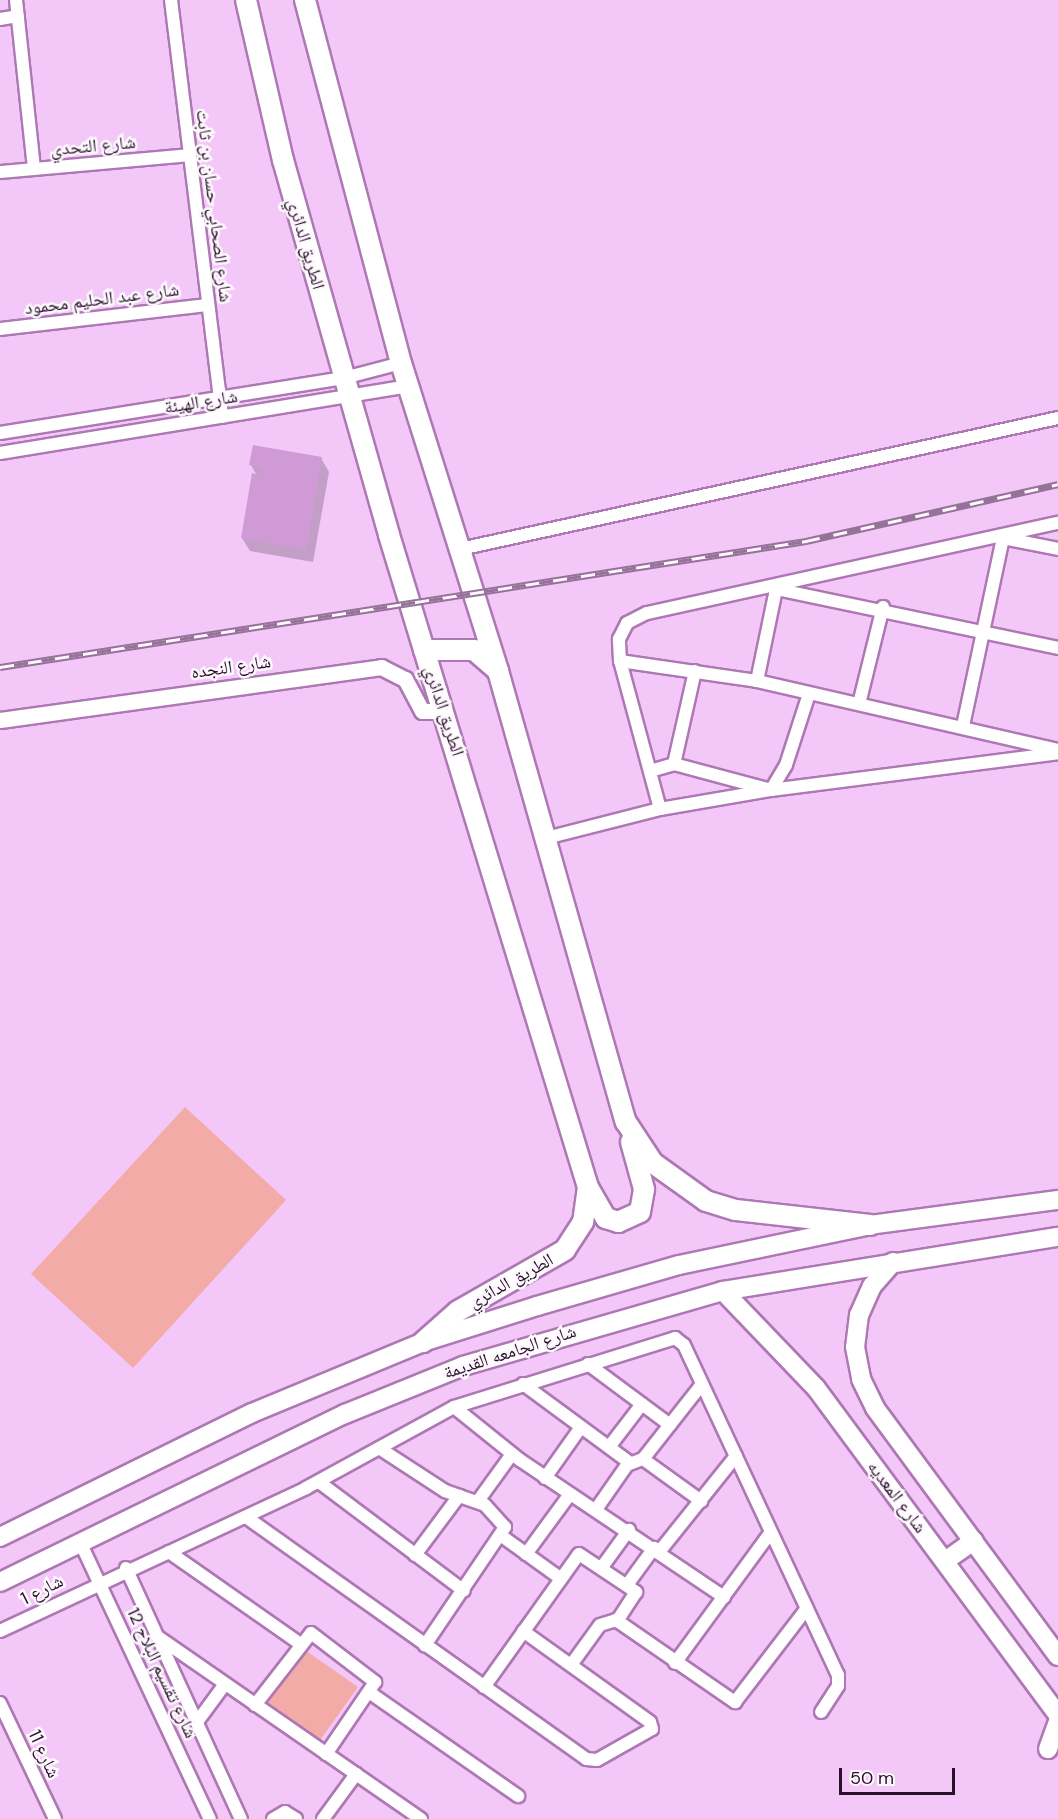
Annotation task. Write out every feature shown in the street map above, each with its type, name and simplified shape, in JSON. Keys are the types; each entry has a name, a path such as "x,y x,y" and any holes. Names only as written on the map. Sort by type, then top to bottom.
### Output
{"main road":[{"name":"الطريق الدائري","path":"246,0 270,111 349,397 588,1187 584,1222 565,1250 458,1311 423,1342"},
{"path":"305,0 401,363 498,671 626,1122 644,1189 639,1212 624,1221 606,1218 588,1187"},
{"path":"424,650 474,651 498,671"},
{"path":"626,1122 658,1169 706,1201 736,1210 870,1226"},
{"name":"شارع الجامعه القديمة","path":"0,1537 252,1413 423,1342 679,1265 870,1226 1058,1200"},
{"name":"شارع الجامعه القديمة","path":"0,1582 410,1385 617,1318 723,1291 1058,1237"},
{"name":"شارع المعديه","path":"893,1262 872,1286 859,1315 855,1347 861,1379 875,1408 1058,1656"},
{"name":"شارع المعديه","path":"723,1291 809,1379 1058,1715"},
{"path":"945,1561 974,1541"},
{"path":"1048,1749 1058,1721"}],"street":[{"path":"16,0 34,169"},
{"name":"شارع الصحابي حسان بن ثابت","path":"171,0 222,417"},
{"path":"0,19 18,16"},
{"name":"شارع التحدي","path":"0,172 190,155"},
{"name":"شارع عبد الحليم محمود","path":"0,329 208,305"},
{"name":"شارع الهيئة","path":"0,434 344,378 401,363"},
{"name":"شارع الهيئة","path":"0,453 408,386"},
{"path":"460,549 1058,418"},
{"path":"660,808 620,661 619,639 627,623 647,613 776,589 1003,538 1058,523"},
{"path":"1003,538 1058,549"},
{"path":"963,726 1003,538"},
{"path":"776,589 883,608 1058,648"},
{"path":"757,681 776,589"},
{"path":"859,704 883,608"},
{"path":"620,661 757,681 963,726 1058,751"},
{"name":"شارع النجده","path":"0,720 381,667 405,679 422,711 444,711"},
{"path":"674,764 695,671"},
{"path":"771,790 786,765 809,694"},
{"path":"546,838 660,808 771,790 1058,751"},
{"path":"650,771 674,764 771,790"},
{"name":"شارع 1","path":"0,1631 100,1581 169,1552 319,1482 454,1407 675,1338 684,1345 702,1384"},
{"path":"588,1364 670,1425"},
{"path":"523,1384 630,1463"},
{"path":"597,1508 630,1463 643,1459 702,1384 839,1680 821,1712"},
{"path":"609,1447 642,1404"},
{"path":"454,1407 545,1478 597,1508 724,1597"},
{"path":"545,1478 581,1427"},
{"path":"379,1448 459,1496 478,1501 504,1522 503,1537 425,1645"},
{"path":"478,1501 512,1454"},
{"path":"627,1585 736,1456"},
{"path":"643,1459 700,1501"},
{"path":"319,1482 464,1591"},
{"path":"526,1554 570,1494"},
{"path":"415,1555 459,1496"},
{"path":"246,1517 589,1760 650,1731 650,1722 523,1631"},
{"path":"602,1567 629,1530"},
{"path":"675,1663 771,1532"},
{"path":"503,1537 560,1578"},
{"name":"شارع تقسيم البلاح 12","path":"80,1542 210,1819"},
{"path":"169,1552 299,1643"},
{"path":"484,1687 560,1578 581,1553 627,1585 636,1594 618,1621 600,1625 571,1665"},
{"path":"126,1569 241,1819"},
{"path":"618,1621 675,1663 735,1702 807,1608"},
{"path":"255,1705 299,1643 311,1633 375,1680 326,1754"},
{"path":"158,1637 421,1819"},
{"path":"197,1722 225,1684"},
{"path":"369,1692 518,1797"},
{"name":"شارع 11","path":"0,1704 55,1819"},
{"path":"323,1819 356,1774"},
{"path":"273,1819 285,1812 296,1819"}],"shaded area":[{"path":"185,1107 286,1200 133,1368 31,1274"},
{"path":"305,1650 358,1687 318,1743 265,1706"}],"building":[{"path":"253,445 322,457 306,550 241,538 252,473 259,475 261,467 249,465"}],"railway":[{"path":"0,667 806,541 1058,484"}]}
